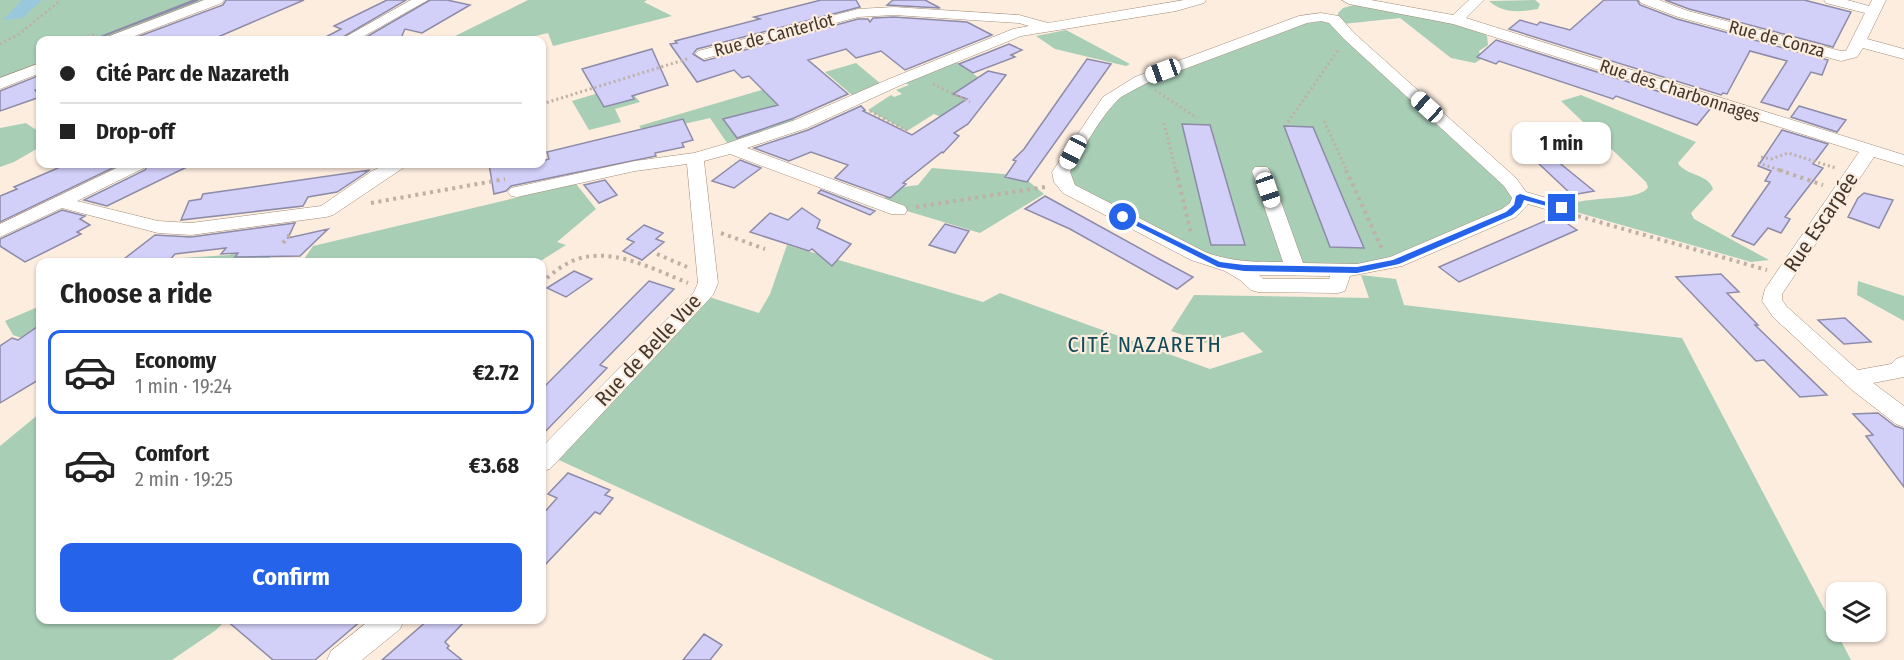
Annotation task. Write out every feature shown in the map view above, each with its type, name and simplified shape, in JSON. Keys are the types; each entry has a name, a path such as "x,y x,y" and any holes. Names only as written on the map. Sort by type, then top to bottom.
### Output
{"street":[{"path":"122,36 217,0"},
{"path":"357,36 421,0"},
{"name":"Rue de Canterlot","path":"517,192 635,166 695,158 731,148 801,124 1018,32 1176,7 1198,0"},
{"path":"1341,270 1338,286 1258,285 1247,274 1196,255 1069,189 1063,182 1062,172 1108,100 1117,93 1141,80 1304,19 1327,13 1348,0"},
{"name":"Rue des Charbonnages","path":"1348,0 1456,20 1904,161"},
{"path":"1456,20 1477,0"},
{"name":"Rue de Conza","path":"1646,0 1683,14 1835,55 1852,54 1859,42"},
{"path":"1831,0 1876,5 1859,42 1904,54"},
{"name":"Rue de Canterlot","path":"703,54 858,13 894,11 1019,19 1048,27"},
{"path":"1327,13 1349,36 1510,182 1520,196 1565,210"},
{"path":"0,84 36,70"},
{"path":"731,148 898,210"},
{"name":"Rue Escarpée","path":"1854,378 1780,312 1772,301 1772,294 1869,151"},
{"name":"Rue de Belle Vue","path":"546,454 699,299 706,282 695,158"},
{"path":"0,231 130,168"},
{"path":"60,201 158,227 191,229 326,211 392,168"},
{"path":"1261,171 1295,269"},
{"path":"1230,266 1341,270 1389,264 1509,213 1518,206 1520,196"},
{"path":"1854,378 1897,371 1904,364"},
{"path":"1854,378 1896,412"},
{"path":"341,660 385,624"}],"path":[{"path":"0,44 19,34 61,0"},
{"path":"1288,122 1349,36"},
{"name":"Rue de Canterlot","path":"546,103 703,54"},
{"path":"915,74 970,102"},
{"path":"1141,80 1197,118"},
{"path":"854,101 909,132"},
{"path":"1324,121 1389,264"},
{"path":"1164,123 1196,255"},
{"path":"1761,157 1771,159 1788,153 1854,174"},
{"path":"1758,163 1841,191"},
{"path":"364,204 508,179 517,192"},
{"path":"898,210 1063,182"},
{"path":"1565,210 1785,275"},
{"path":"703,234 725,233 765,249"},
{"path":"657,254 706,282"},
{"path":"547,278 573,260 607,256 706,282"}],"green space":[{"path":"0,0 209,0 114,36 36,36 36,66 0,80"},
{"path":"528,0 647,0 644,2 672,16 553,46 548,33 536,36 455,36"},
{"path":"1535,0 1540,4 1538,9 1519,11 1500,8 1489,1"},
{"path":"1354,5 1437,19 1483,33 1487,36 1488,45 1479,51 1481,59 1475,63 1451,58 1400,18 1343,24 1338,18 1338,13 1343,8"},
{"path":"1322,14 1522,202 1371,267 1231,267 1076,193 1063,171 1116,92"},
{"path":"1066,30 1130,64 1126,66 1055,49 1036,36"},
{"path":"952,59 985,82 980,102 963,127 934,114 907,131 868,110 891,95 894,97 902,94 896,90 909,85 901,80"},
{"path":"856,63 881,84 852,95 825,72"},
{"path":"625,85 640,102 615,109 621,122 589,130 572,101"},
{"path":"765,89 795,120 727,143 710,118 645,133 639,126"},
{"path":"1581,95 1696,142 1678,163 1686,170 1702,177 1713,189 1691,213 1694,219 1769,260 1751,262 1562,208 1583,201 1634,195 1643,192 1648,187 1646,182 1561,101"},
{"path":"26,123 36,130 36,149 0,167 0,128"},
{"path":"932,168 1004,174 1027,180 1044,194 980,233 877,202 903,187 918,185"},
{"path":"573,180 596,209 557,242 566,245 545,258 305,258 313,246 519,197"},
{"path":"285,234 270,258 182,258 229,255"},
{"path":"787,245 983,302 1000,293 1210,369 1263,352 1243,332 1206,343 1171,331 1194,295 1369,298 1361,275 1396,279 1404,305 1682,338 1826,612 1826,642 1842,642 1851,660 994,660 548,455 703,295 759,313 770,294"},
{"path":"1858,281 1904,296 1904,321 1857,295"},
{"path":"36,308 36,350 27,340 13,335 5,321"},
{"path":"36,416 36,624 222,624 172,660 0,660 0,446"}],"water":[{"path":"22,0 42,0 22,18 3,20"}],"building":[{"path":"194,0 198,0 105,36 102,36"},
{"path":"226,0 304,0 220,36 140,36 223,5"},
{"path":"387,0 406,0 345,36 328,36 341,29 334,26"},
{"path":"430,0 447,0 470,5 422,33 405,29 402,36 368,36"},
{"path":"821,0 856,0 860,7 697,49 693,54 704,61 858,19 868,19 870,22 873,18 894,17 967,22 992,35 905,70 881,51 856,58 846,49 808,60 848,94 794,118 737,138 723,119 778,105 749,76 742,78 734,70 697,82 670,44 760,19 754,17"},
{"path":"893,0 925,0 940,8 887,5"},
{"path":"1604,0 1637,0 1640,5 1677,19 1828,60 1822,75 1811,72 1788,110 1761,102 1787,61 1750,51 1727,94 1721,95 1509,29 1520,20 1537,25 1540,22 1570,30"},
{"path":"1665,0 1804,0 1851,12 1833,47 1689,9"},
{"path":"1496,40 1711,108 1697,125 1616,96 1613,99 1499,61 1496,64 1477,57"},
{"path":"1009,44 1022,50 1011,55 1015,57 973,73 959,64"},
{"path":"652,49 668,85 632,96 634,99 604,107 582,69"},
{"path":"1087,59 1111,64 1027,182 1005,177 1016,161 1013,160 1024,149"},
{"path":"988,71 1006,75 968,124 954,133 959,136 943,153 903,183 906,184 890,198 835,178 848,165 811,152 789,161 754,148 808,130 861,106 865,110 863,111 912,135 967,99 953,94"},
{"path":"36,77 36,98 0,111 0,91"},
{"path":"1799,106 1846,120 1837,132 1791,117"},
{"path":"683,119 693,140 682,143 684,147 655,153 656,156 511,186 506,191 494,194 490,168 546,168 546,160 549,159 547,152"},
{"path":"1182,124 1210,125 1245,245 1211,245"},
{"path":"1284,126 1313,127 1364,248 1330,247"},
{"path":"1782,130 1828,144 1813,164 1823,168 1785,217 1790,219 1781,233 1768,228 1754,245 1732,236 1770,182 1765,181 1771,171 1758,166"},
{"path":"1546,152 1594,191 1572,195 1537,162"},
{"path":"740,160 761,168 734,188 712,181"},
{"path":"58,168 113,168 0,222 0,196 17,189 14,187"},
{"path":"146,168 185,168 107,206 84,200"},
{"path":"370,170 337,192 308,197 303,206 181,220 189,201 201,199 203,194"},
{"path":"605,180 617,195 599,203 584,185"},
{"path":"821,190 875,211 870,215 818,193"},
{"path":"1864,193 1893,200 1879,228 1848,217 1858,198"},
{"path":"1045,196 1193,277 1177,289 1070,229 1025,209"},
{"path":"802,208 820,220 817,228 851,244 832,266 812,249 809,251 750,232 770,213 788,220"},
{"path":"62,210 85,216 80,219 90,225 77,232 81,234 25,262 0,246 0,239"},
{"path":"1556,216 1577,230 1459,282 1439,267"},
{"path":"295,223 288,238 328,229 300,256 235,257 238,253 221,254 226,248 175,254 172,258 125,258 155,235 191,237"},
{"path":"945,224 969,231 955,253 929,245"},
{"path":"644,225 663,233 656,239 664,242 642,260 623,251 634,242 627,239"},
{"path":"574,271 592,279 566,297 547,288"},
{"path":"1721,274 1739,292 1727,293 1758,325 1755,325 1827,395 1800,397 1764,360 1756,361 1676,277"},
{"path":"649,281 674,289 600,365 607,368 546,431 546,385"},
{"path":"1845,318 1871,342 1844,344 1818,320"},
{"path":"36,328 36,381 0,403 0,346 12,338 18,340"},
{"path":"1878,413 1895,426 1904,429 1904,487 1866,436 1873,435 1853,414"},
{"path":"568,473 610,490 605,495 613,498 600,514 595,512 546,564 546,510 557,498 548,494"},
{"path":"231,624 357,624 315,660 273,660"},
{"path":"423,624 462,624 445,642 449,646 447,648 462,660 382,660"},
{"path":"704,634 722,645 710,660 683,660"}],"district":[{"name":"CITÉ NAZARETH","path":"1145,344"}],"route":[{"path":"1123,217 1218,264 1244,268 1357,270 1395,262 1509,213 1518,206 1520,196 1562,208"}]}
